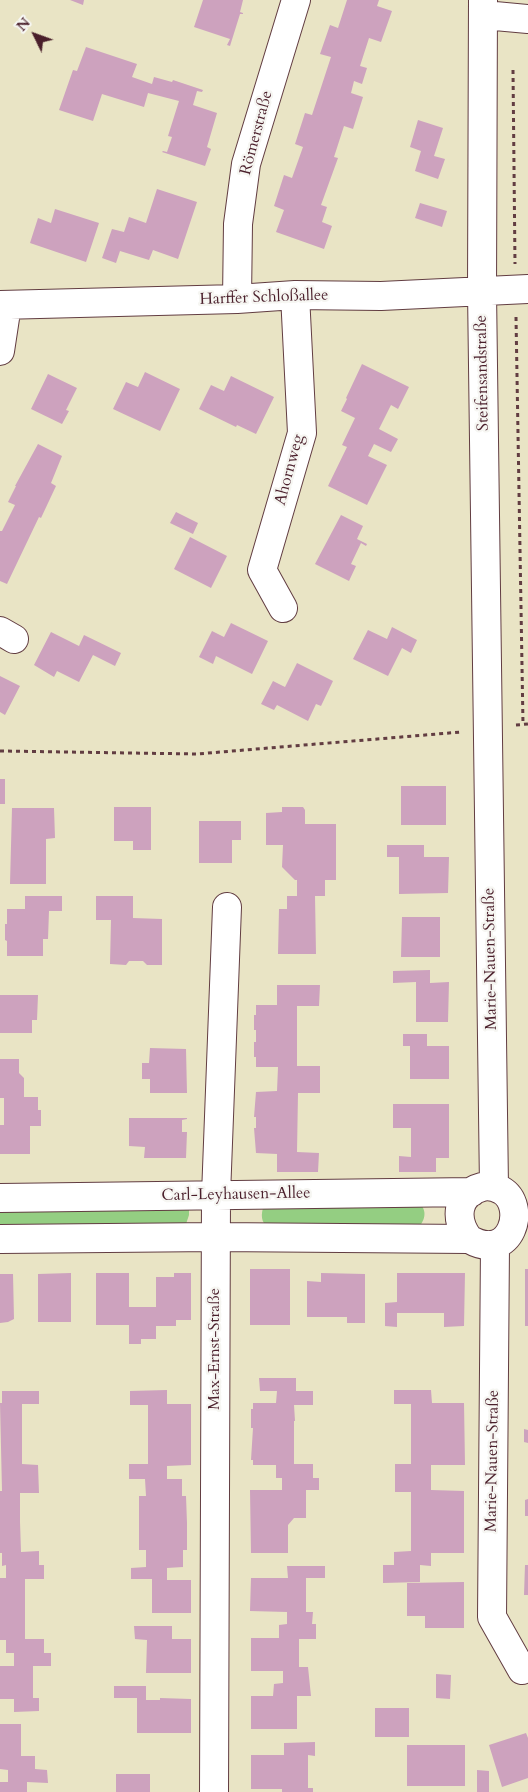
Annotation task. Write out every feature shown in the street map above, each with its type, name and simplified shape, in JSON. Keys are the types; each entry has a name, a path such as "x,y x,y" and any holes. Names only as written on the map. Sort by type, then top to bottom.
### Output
{"street":[{"name":"Römerstraße","path":"237,299 238,224 246,164 296,0"},
{"name":"Steifensandstraße","path":"488,730 482,291 484,8 528,19"},
{"name":"Harffer Schloßallee","path":"3,305 237,299 295,295 382,296 522,289"},
{"name":"Ahornweg","path":"283,608 262,570 302,432 295,295"},
{"path":"0,351 3,305"},
{"name":"Marie-Nauen-Straße","path":"488,730 500,1191"},
{"name":"Max-Ernst-Straße","path":"214,1792 215,1237 227,906"},
{"path":"500,1191 514,1202 518,1211 517,1221 510,1241 478,1244 469,1239 459,1221 459,1211 464,1198 500,1191"},
{"name":"Carl-Leyhausen-Allee","path":"0,1198 500,1191"},
{"path":"0,1239 215,1237 469,1239"},
{"name":"Marie-Nauen-Straße","path":"510,1241 492,1617 522,1670"}],"path":[{"path":"513,66 522,289 523,724"},
{"path":"0,751 197,754 488,730 490,727 528,724"}],"green space":[{"path":"0,1201 189,1207 189,1215 186,1224 0,1229"},
{"path":"419,1202 424,1209 424,1216 417,1230 270,1231 262,1218 263,1208"}],"building":[{"path":"70,0 84,0 83,5"},
{"path":"203,0 243,0 240,12 243,14 240,14 230,46 227,45 230,39 194,27"},
{"path":"347,0 379,0 377,6 392,11 381,42 369,38 360,66 367,68 362,84 354,81 351,93 363,97 353,129 344,126 334,157 338,158 321,205 327,207 322,222 332,226 324,249 276,232 284,210 274,206 284,175 292,178 303,147 295,144 305,113 312,115 331,57 320,54 330,25 338,28"},
{"path":"86,47 137,64 132,77 152,84 154,77 172,82 173,80 203,90 202,92 197,91 193,105 217,113 207,147 211,149 205,166 162,152 167,152 172,137 168,136 179,101 148,93 144,107 102,94 93,121 59,110 73,70 77,71"},
{"path":"418,120 443,128 434,156 445,159 438,179 415,171 421,151 410,147"},
{"path":"157,189 197,202 178,259 153,250 149,260 120,251 116,263 102,258 112,229 124,232 129,217 146,223"},
{"path":"420,203 447,211 442,227 415,218"},
{"path":"55,209 99,223 86,262 30,243 38,218 51,223"},
{"path":"362,364 409,387 398,409 391,405 379,429 398,439 391,452 374,444 368,456 387,465 367,505 328,486 347,447 342,445 355,418 341,411"},
{"path":"145,372 180,389 160,431 113,409 126,382 138,387"},
{"path":"48,374 77,388 66,410 69,411 62,424 31,409"},
{"path":"231,376 274,397 256,434 237,425 236,427 199,409 211,385 224,391"},
{"path":"38,444 62,456 51,483 56,486 7,584 0,581 0,531 2,531 15,505 8,502"},
{"path":"176,512 198,523 193,534 170,523"},
{"path":"341,515 363,526 357,539 367,544 366,546 361,543 351,564 356,566 349,581 315,564"},
{"path":"190,537 227,556 211,588 174,569"},
{"path":"231,623 268,641 252,674 216,656 213,664 199,657 212,631 224,637"},
{"path":"392,627 417,640 411,653 402,648 388,676 353,659 368,630 387,639"},
{"path":"51,632 79,646 84,635 121,653 115,666 93,655 79,682 57,671 54,677 34,665"},
{"path":"297,663 333,681 321,706 316,704 308,721 277,705 274,710 261,704 273,681 285,687"},
{"path":"0,676 20,686 5,715 0,712"},
{"path":"0,779 5,779 5,804 0,804"},
{"path":"401,786 446,786 446,825 401,825"},
{"path":"114,807 151,807 151,850 133,850 133,841 114,841"},
{"path":"282,807 303,807 305,810 305,824 336,824 336,880 325,880 325,896 315,896 316,954 278,954 279,909 287,909 287,896 297,896 297,880 282,867 283,845 266,845 266,813 282,812"},
{"path":"12,808 54,808 55,838 46,839 46,884 10,884"},
{"path":"199,821 241,821 241,840 232,840 232,863 199,863"},
{"path":"387,845 424,845 424,857 449,857 448,893 399,894 399,857 387,857"},
{"path":"25,896 62,896 62,911 49,911 48,939 43,939 43,956 7,956 5,924 7,924 7,909 25,909"},
{"path":"96,896 133,896 133,918 162,919 162,965 147,965 143,961 129,961 126,965 110,964 111,920 96,920"},
{"path":"402,917 440,917 440,957 401,957"},
{"path":"430,970 430,983 449,982 448,1022 416,1022 416,982 393,983 393,971"},
{"path":"277,985 320,985 319,1006 297,1006 297,1066 320,1066 320,1093 298,1093 297,1152 319,1153 318,1172 277,1172 277,1154 256,1153 254,1128 256,1128 256,1117 254,1117 256,1092 277,1091 278,1067 256,1067 256,1057 254,1057 256,1030 254,1030 254,1015 256,1015 256,1005 277,1005"},
{"path":"0,995 38,995 37,1020 32,1020 32,1033 0,1033"},
{"path":"403,1034 427,1034 427,1046 449,1046 449,1079 410,1079 410,1046 403,1046"},
{"path":"150,1048 186,1049 187,1093 150,1093 150,1079 142,1079 142,1063 149,1063"},
{"path":"0,1059 19,1059 19,1073 24,1078 24,1097 38,1097 38,1110 41,1110 41,1126 30,1126 30,1154 0,1154 0,1125 4,1125 4,1098 0,1098"},
{"path":"393,1104 449,1104 449,1158 436,1158 436,1172 399,1172 399,1156 411,1157 411,1128 393,1128"},
{"path":"129,1118 187,1118 182,1120 182,1132 187,1132 186,1158 144,1158 145,1147 129,1146"},
{"path":"250,1269 290,1269 290,1325 250,1325"},
{"path":"525,1269 528,1269 528,1326 525,1326"},
{"path":"71,1273 71,1322 38,1322 38,1274"},
{"path":"96,1273 129,1273 129,1307 156,1307 156,1277 174,1277 174,1273 191,1273 191,1320 176,1320 176,1326 156,1326 156,1339 141,1339 141,1344 129,1344 129,1325 96,1325"},
{"path":"321,1273 365,1274 365,1323 347,1323 347,1317 307,1317 307,1281 321,1282"},
{"path":"397,1273 465,1273 464,1326 444,1327 444,1313 397,1313 397,1327 385,1326 385,1303 397,1302"},
{"path":"0,1274 13,1274 14,1319 0,1323"},
{"path":"259,1378 296,1378 296,1391 313,1391 313,1405 294,1405 294,1464 313,1464 313,1478 319,1478 319,1490 306,1490 306,1518 294,1518 288,1525 288,1553 251,1553 250,1490 282,1490 282,1478 276,1478 276,1465 253,1465 253,1460 251,1460 253,1428 251,1428 251,1409 253,1409 253,1403 276,1403 277,1391 260,1391"},
{"path":"167,1390 167,1404 191,1404 191,1465 167,1466 167,1479 182,1479 182,1496 186,1496 187,1550 183,1550 183,1567 167,1568 167,1580 191,1580 191,1613 152,1613 152,1579 131,1579 131,1568 146,1567 146,1550 139,1550 139,1496 146,1496 145,1479 129,1479 129,1464 148,1464 148,1405 130,1405 130,1391"},
{"path":"394,1390 431,1390 432,1403 464,1403 465,1465 431,1465 431,1490 464,1491 464,1553 431,1553 431,1566 420,1565 420,1582 383,1583 383,1565 394,1565 394,1552 411,1551 411,1492 395,1492 395,1464 411,1464 411,1404 394,1404"},
{"path":"2,1391 39,1391 39,1404 22,1404 22,1464 38,1465 39,1493 20,1493 20,1522 21,1552 39,1551 39,1565 44,1565 44,1579 25,1579 25,1639 44,1639 44,1653 51,1653 51,1666 33,1666 33,1698 39,1698 39,1711 14,1712 14,1699 0,1699 0,1666 14,1666 14,1653 6,1653 6,1640 0,1640 0,1578 6,1578 6,1565 2,1566 2,1553 0,1553 0,1491 2,1491 0,1403 2,1403"},
{"path":"524,1429 528,1430 528,1443 524,1442"},
{"path":"528,1499 528,1516 525,1516 525,1500"},
{"path":"525,1565 528,1565 528,1595 524,1595"},
{"path":"287,1566 325,1566 325,1578 306,1578 306,1612 313,1612 312,1624 316,1624 316,1639 299,1639 299,1667 308,1667 311,1696 297,1696 297,1729 251,1729 251,1696 273,1696 274,1684 283,1683 283,1671 251,1671 251,1638 279,1638 279,1625 287,1624 287,1612 250,1611 251,1578 288,1578"},
{"path":"464,1582 464,1628 425,1628 425,1616 407,1616 407,1583"},
{"path":"134,1626 172,1626 172,1639 191,1639 191,1673 146,1673 147,1640 135,1639"},
{"path":"436,1674 451,1675 450,1699 436,1698"},
{"path":"114,1686 146,1686 146,1700 160,1700 160,1698 191,1699 191,1733 137,1733 137,1698 114,1698"},
{"path":"375,1708 409,1708 409,1737 375,1737"},
{"path":"0,1724 21,1724 21,1756 35,1756 35,1769 47,1770 48,1783 27,1782 27,1792 0,1792 0,1782 8,1782 8,1770 0,1769"},
{"path":"526,1733 528,1738 528,1778 502,1787 489,1745"},
{"path":"315,1742 315,1756 308,1755 308,1788 313,1788 313,1792 251,1789 251,1755 284,1755 284,1743"},
{"path":"407,1745 465,1745 465,1786 407,1786"},
{"path":"477,1770 489,1771 489,1792 477,1792"},
{"path":"116,1774 150,1774 150,1792 116,1792"}]}
